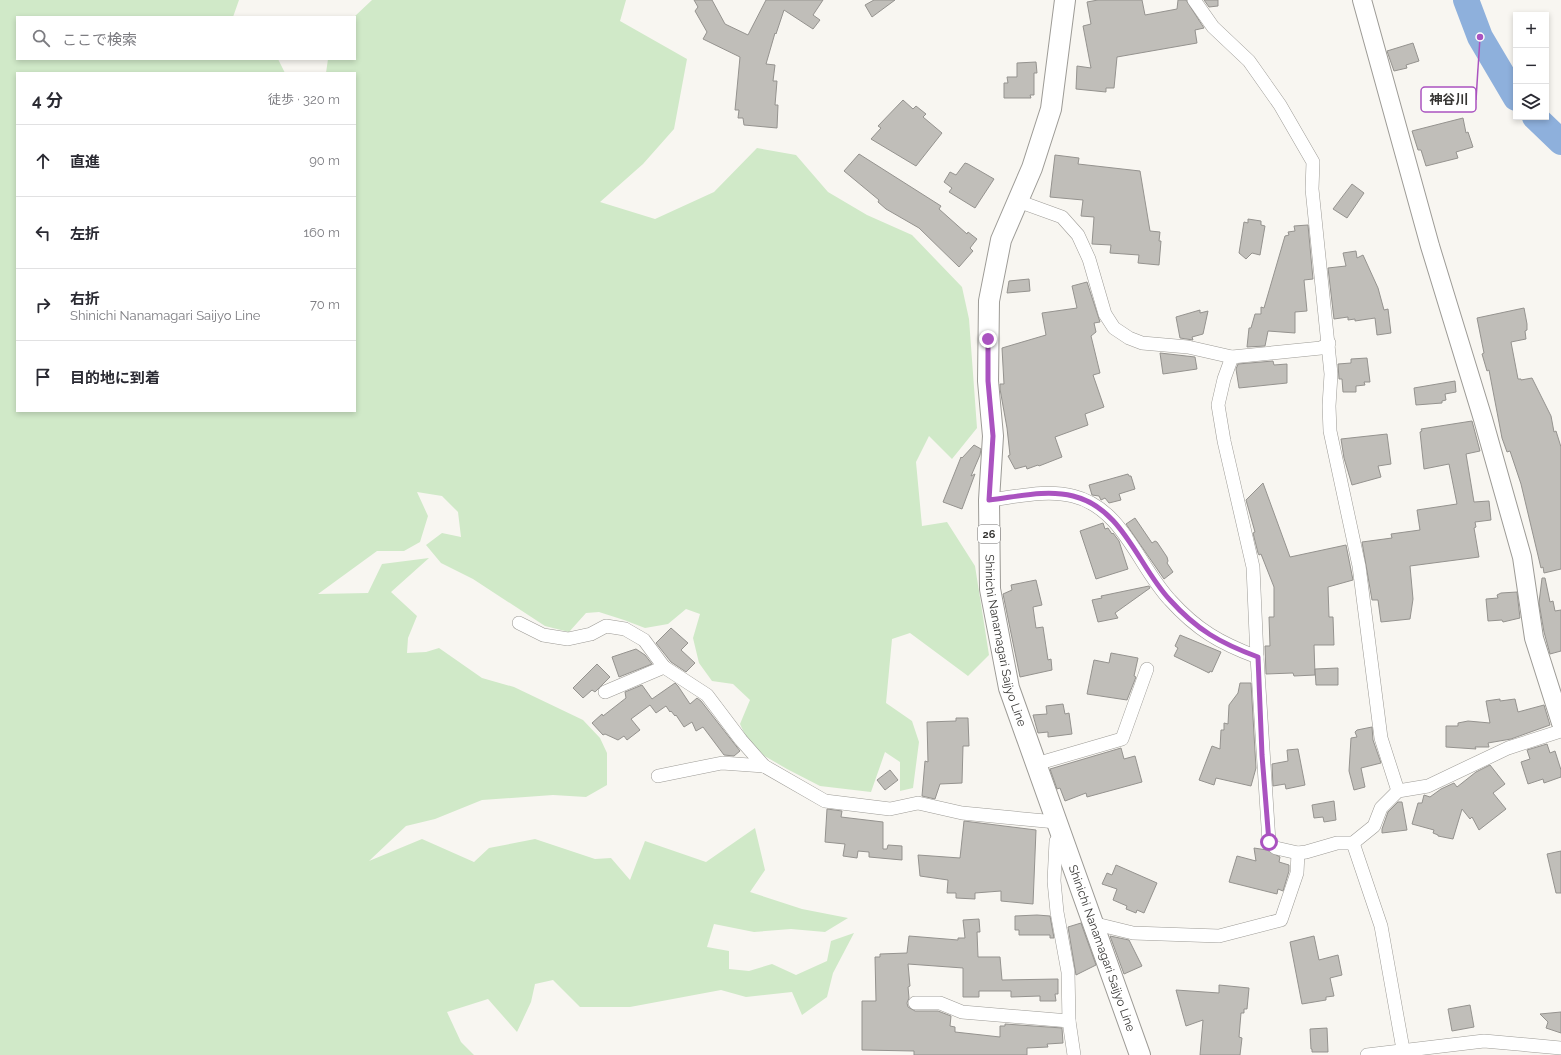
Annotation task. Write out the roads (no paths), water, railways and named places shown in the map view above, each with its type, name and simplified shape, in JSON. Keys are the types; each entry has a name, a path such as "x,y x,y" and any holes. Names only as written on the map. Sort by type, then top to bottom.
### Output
{"main road":[{"name":"Shinichi Nanamagari Saijyo Line","path":"1066,0 1050,109 1032,168 1000,240 989,301 988,381 993,436 989,500 990,589 1009,688 1058,829 1140,1055"}],"street":[{"path":"1194,0 1213,27 1249,61 1280,105 1313,162 1312,189 1322,303 1331,374 1329,406 1330,431 1359,566 1381,738 1398,791"},
{"path":"1362,0 1430,246 1483,419 1522,557 1534,638 1561,723"},
{"path":"1018,201 1062,217 1078,235 1090,260 1105,314 1114,328 1129,338 1142,343 1188,347 1232,357 1321,348 1328,343"},
{"path":"1232,357 1224,379 1218,405 1224,441 1253,567 1262,755 1269,842 1276,848 1298,853 1337,843 1353,843 1374,826 1381,808 1398,791 1428,786 1508,748 1561,731"},
{"path":"989,500 1049,493 1073,496 1092,503 1111,517 1168,599 1194,624 1227,646 1258,657"},
{"path":"519,623 543,635 568,639 591,634 606,626 625,629 644,640 664,667 707,695 741,740 764,766 825,801 890,810 918,804 1058,829 1054,881 1057,912 1068,972 1069,1022 1074,1055"},
{"path":"605,692 664,667"},
{"path":"1036,764 1122,739 1147,669"},
{"path":"658,776 722,763 764,766"},
{"path":"1353,843 1381,926 1403,1053"},
{"path":"1092,923 1133,933 1218,936 1281,920 1297,873 1298,853"},
{"path":"915,1003 940,1003 962,1012 1069,1022"},
{"path":"1368,1055 1403,1053 1484,1041 1561,1048"}],"waterway":[{"path":"1466,0 1480,37 1513,93"},
{"path":"1538,120 1561,142"}],"place":[{"name":"神谷川","path":"1480,37"}]}
